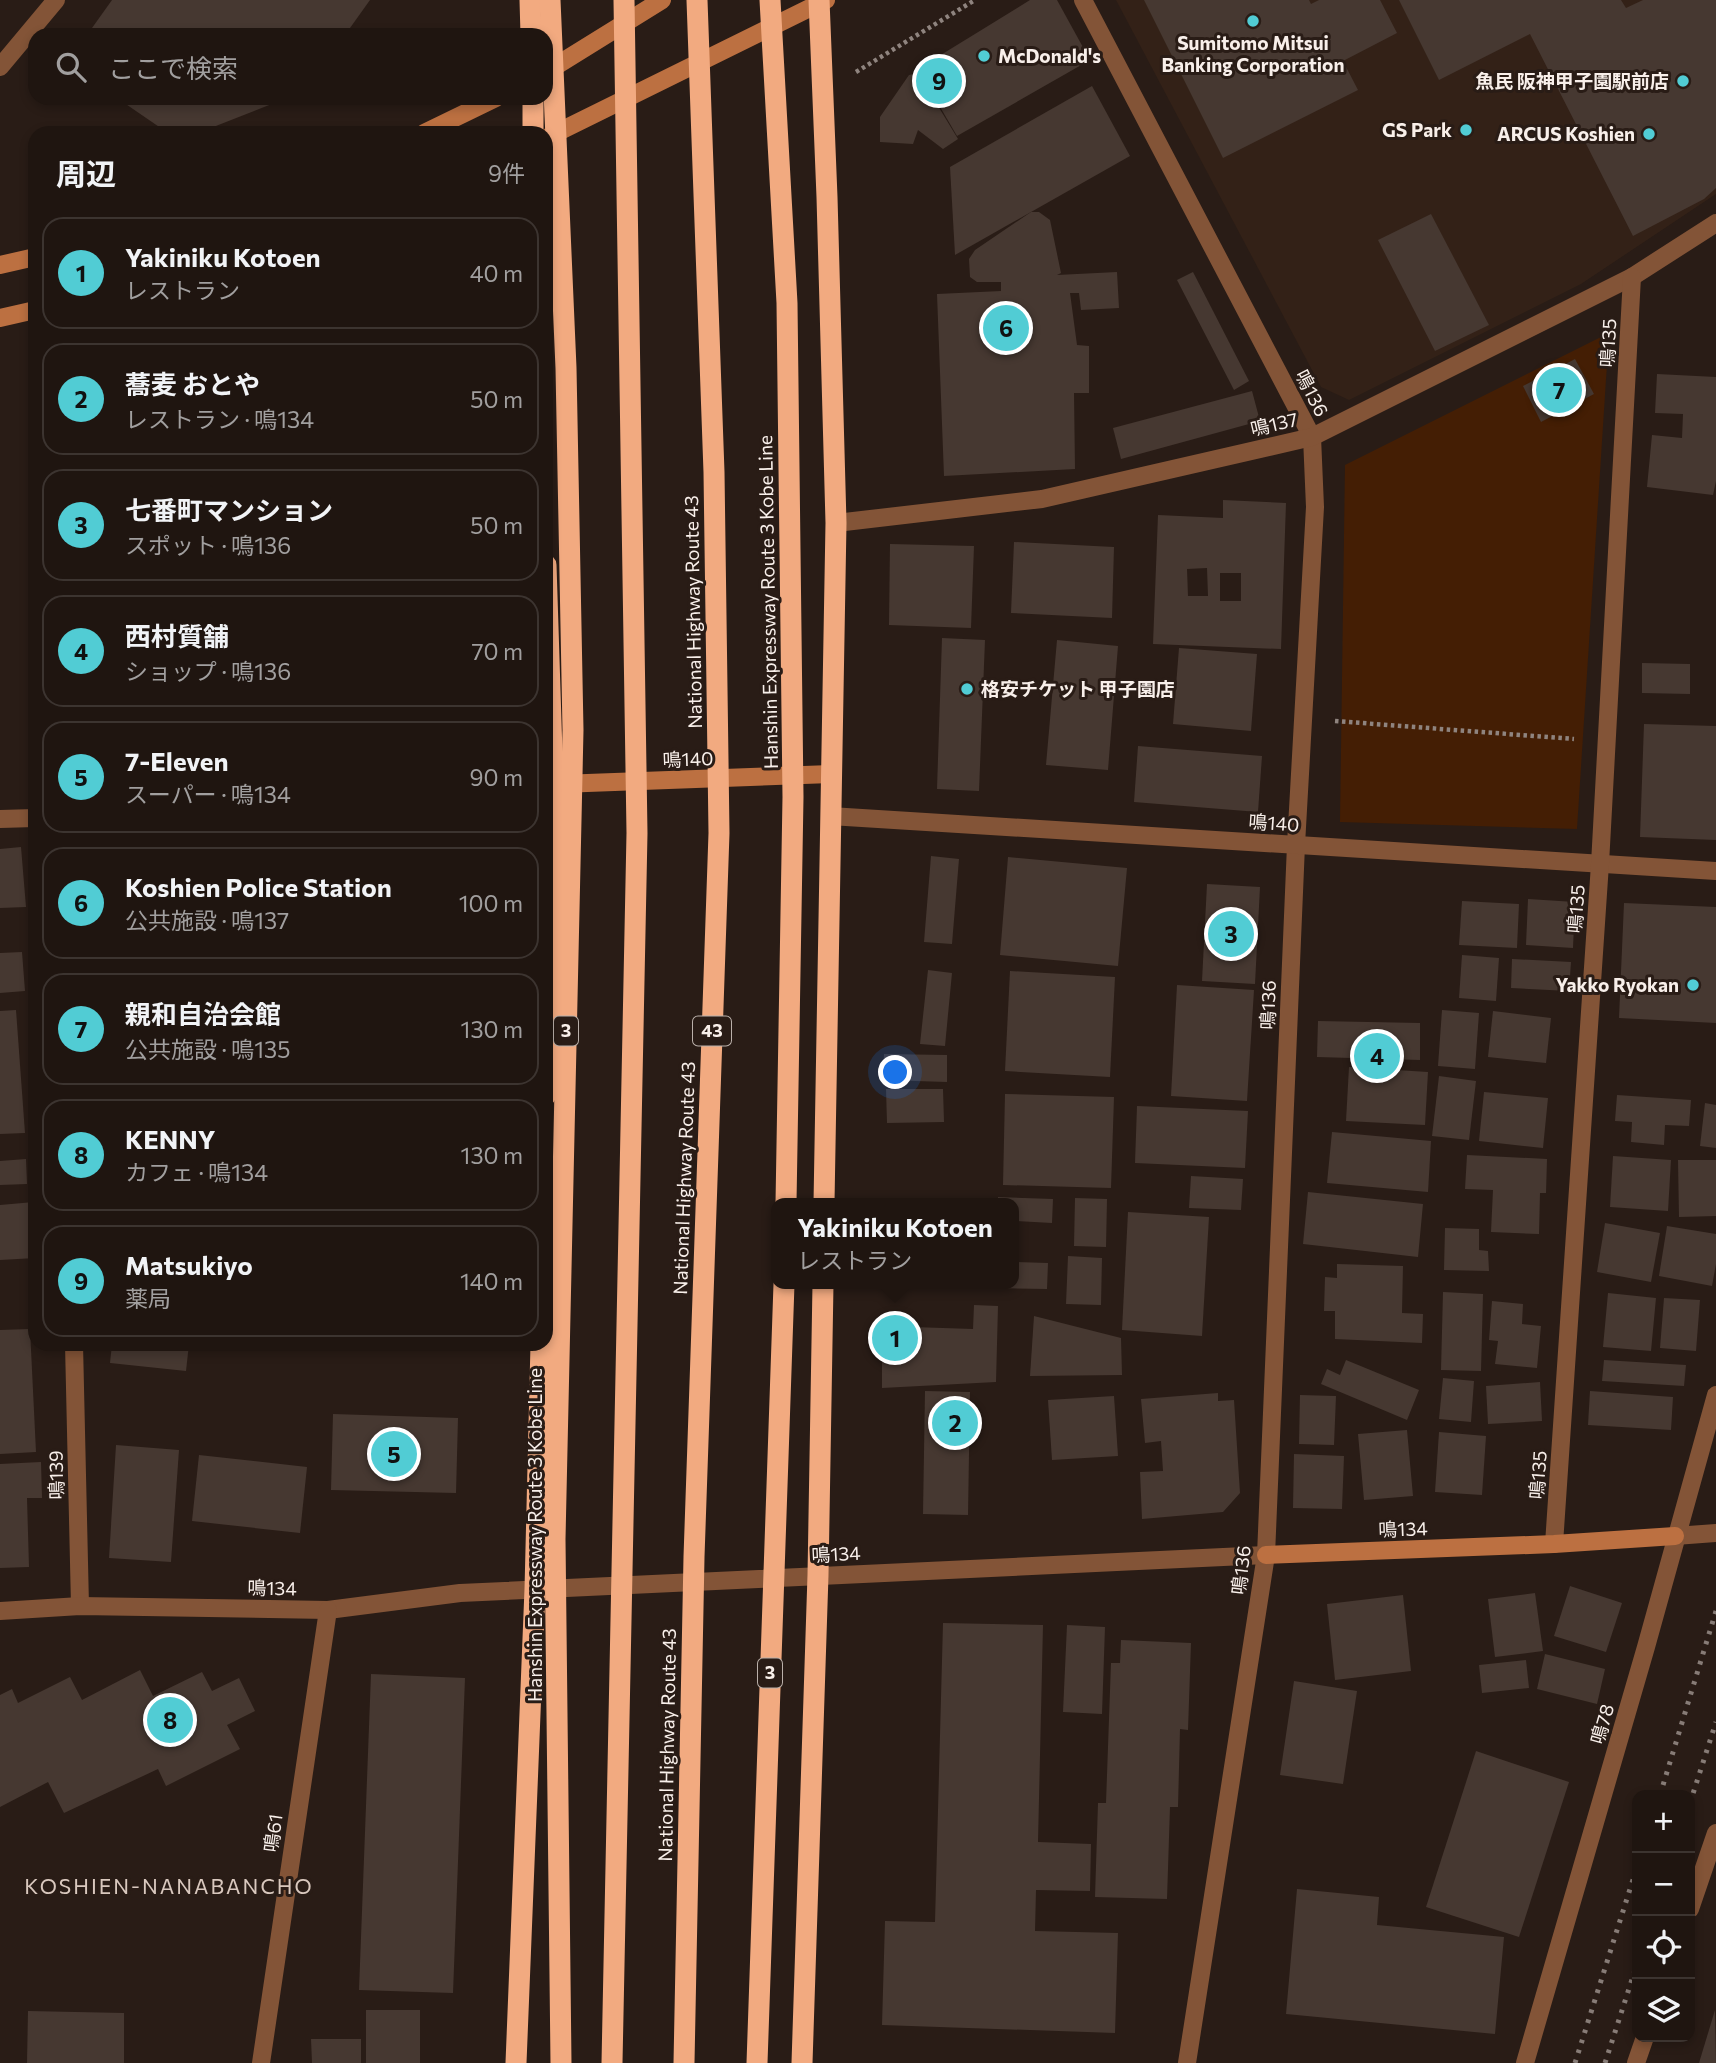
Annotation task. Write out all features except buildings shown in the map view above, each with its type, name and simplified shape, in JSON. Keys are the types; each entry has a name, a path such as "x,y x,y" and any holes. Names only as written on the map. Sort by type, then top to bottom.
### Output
{"highway":[{"path":"530,0 531,28"},
{"name":"Hanshin Expressway Route 3 Kobe Line","path":"550,0 551,28"},
{"path":"612,2063 637,833 624,0"},
{"name":"National Highway Route 43","path":"684,2063 694,1557 719,833 714,472 696,0"},
{"name":"Hanshin Expressway Route 3 Kobe Line","path":"770,0 788,303 793,797 786,1198"},
{"path":"821,1 836,523 824,1198"},
{"name":"Hanshin Expressway Route 3 Kobe Line","path":"553,69 566,368 573,730 555,1539 561,2063"},
{"path":"533,105 533,126"},
{"name":"3","path":"757,2063 784,1289"},
{"path":"802,2063 818,1576 823,1289"},
{"path":"516,2063 535,1589 541,1351"}],"street":[{"path":"33,28 56,0"},
{"path":"553,68 662,0"},
{"name":"鳴136","path":"1083,0 1312,437 1315,508 1296,845 1266,1555 1187,2063"},
{"path":"553,135 821,1"},
{"path":"0,67 28,34"},
{"path":"438,126 482,105"},
{"name":"鳴137","path":"836,523 1042,499 1312,437 1632,277 1716,223"},
{"path":"0,265 28,259"},
{"name":"鳴135","path":"1555,1544 1600,864 1632,277"},
{"path":"0,318 28,312"},
{"name":"鳴140","path":"553,785 831,774"},
{"name":"鳴140","path":"830,816 1716,871"},
{"path":"0,819 28,818"},
{"name":"鳴139","path":"74,1351 80,1605"},
{"name":"鳴78","path":"1525,2063 1716,1395"},
{"path":"1675,1536 1716,1532"},
{"name":"鳴134","path":"0,1611 80,1605 328,1610 460,1593 1555,1544 1675,1536"},
{"name":"鳴61","path":"261,2063 328,1610"},
{"path":"1695,1895 1716,1835"},
{"path":"1636,2063 1644,2042"}],"path":[{"path":"851,75 975,0"},
{"path":"1303,718 1606,741"}],"shaded area":[{"path":"1116,0 1716,0 1716,194 1581,284 1349,400 1321,387"},
{"path":"1609,333 1577,829 1340,822 1345,465"}],"railway":[{"path":"1662,1790 1716,1611"},
{"path":"1694,1790 1716,1722"},
{"path":"1575,2063 1632,1883"},
{"path":"1605,2063 1632,1979"}],"place":[{"name":"Sumitomo Mitsui Banking Corporation","path":"1253,21"},
{"name":"McDonald's","path":"984,56"},
{"name":"Matsukiyo","path":"939,81"},
{"name":"魚民 阪神甲子園駅前店","path":"1683,81"},
{"name":"GS Park","path":"1466,130"},
{"name":"ARCUS Koshien","path":"1649,134"},
{"name":"Koshien Police Station","path":"1006,328"},
{"name":"親和自治会館","path":"1559,390"},
{"name":"格安チケット 甲子園店","path":"967,689"},
{"name":"七番町マンション","path":"1231,934"},
{"name":"Yakko Ryokan","path":"1693,985"},
{"name":"西村質舗","path":"1377,1056"},
{"name":"Yakiniku Kotoen","path":"895,1338"},
{"name":"蕎麦 おとや","path":"955,1423"},
{"name":"7-Eleven","path":"394,1454"},
{"name":"KENNY","path":"170,1720"}],"district":[{"name":"KOSHIEN-NANABANCHO","path":"169,1887"}]}
